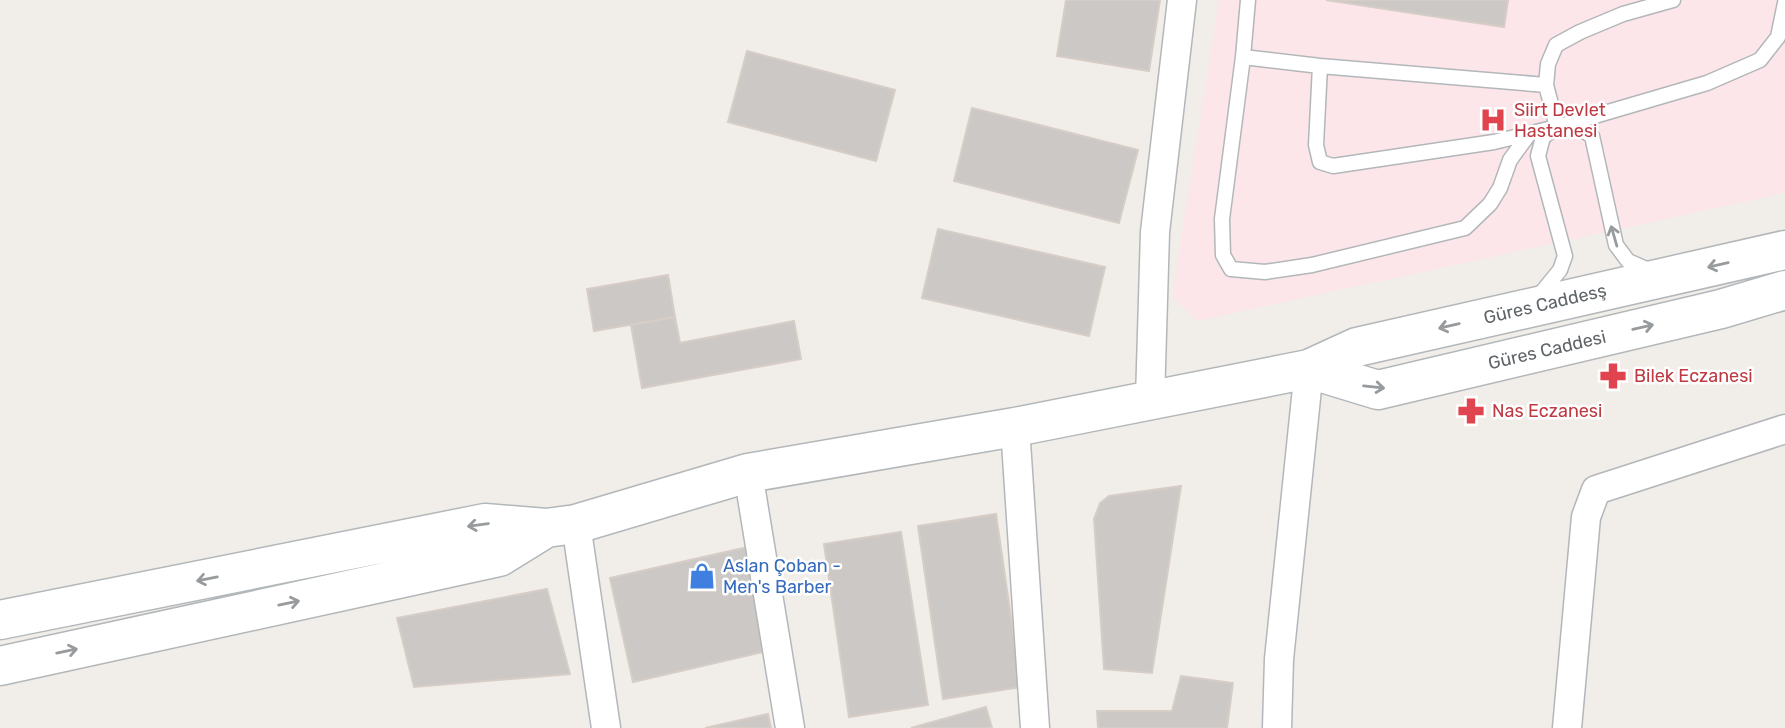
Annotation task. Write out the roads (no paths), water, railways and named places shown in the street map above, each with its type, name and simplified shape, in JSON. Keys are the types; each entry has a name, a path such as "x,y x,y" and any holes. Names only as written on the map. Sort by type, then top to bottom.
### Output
{"street":[{"path":"1150,400 1155,232 1182,0"},
{"name":"Güres Caddesş","path":"1309,369 1357,347 1785,250"},
{"name":"Güres Caddesi","path":"1309,369 1378,390 1721,309 1785,290"},
{"path":"0,666 499,558 561,526 748,473 1015,427 1309,369 1279,659 1277,728"},
{"path":"1015,427 1035,728"},
{"path":"1567,728 1586,517 1596,490 1785,429"},
{"path":"748,473 790,728"},
{"path":"0,620 485,523 561,526"},
{"path":"561,526 606,728"}],"lane":[{"path":"1248,0 1222,219 1223,254 1231,269 1265,272 1312,265 1465,228 1490,204 1500,188 1510,160 1529,134"},
{"path":"1558,127 1546,85 1548,64 1556,45 1623,14 1673,0"},
{"path":"1320,66 1316,145 1320,162 1333,166 1494,142 1558,127 1707,83 1760,60 1779,37 1785,3"},
{"path":"1243,57 1546,85"},
{"path":"1529,307 1560,270 1565,256 1538,156 1543,138 1558,127 1579,128 1592,136 1616,245 1629,261 1664,277"}],"place":[{"name":"Siirt Devlet Hastanesi","path":"1493,120"},
{"name":"Bilek Eczanesi","path":"1613,376"},
{"name":"Nas Eczanesi","path":"1471,411"},
{"name":"Aslan Çoban - Men's Barber","path":"702,576"}]}
